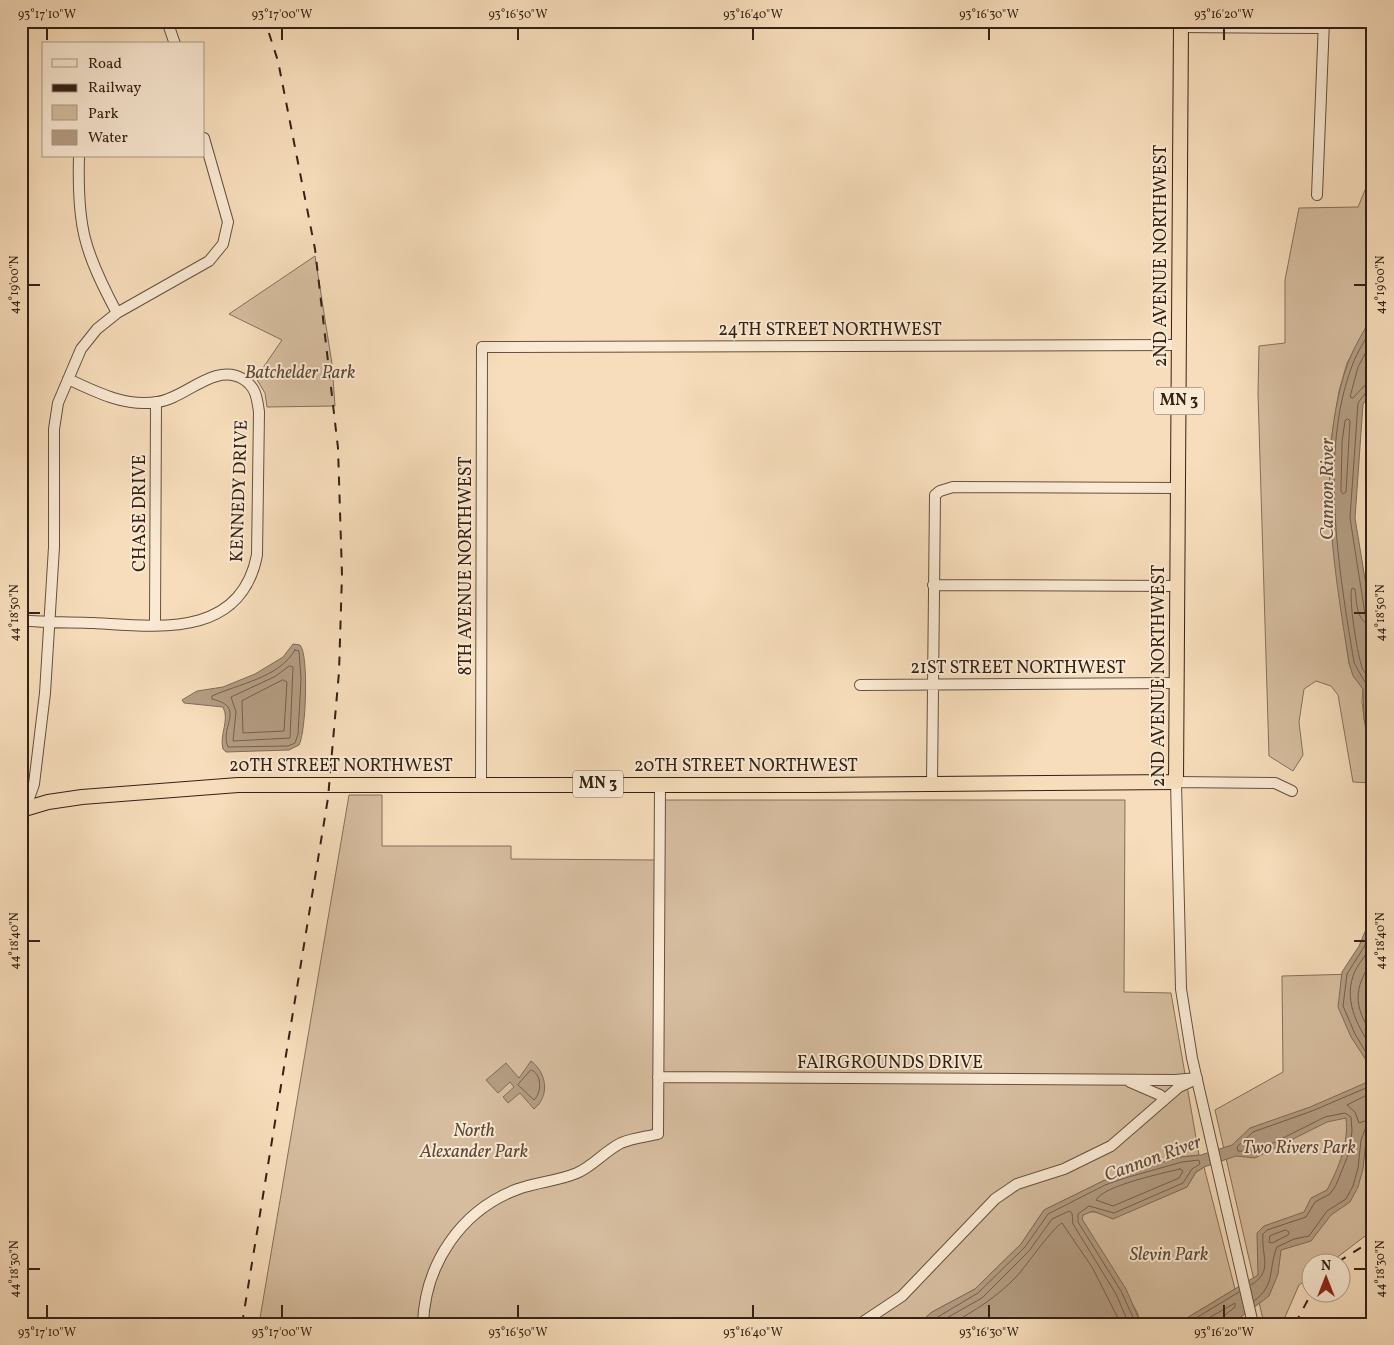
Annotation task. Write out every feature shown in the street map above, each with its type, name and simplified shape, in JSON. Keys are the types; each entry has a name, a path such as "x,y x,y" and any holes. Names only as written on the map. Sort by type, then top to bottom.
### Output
{"highway":[{"name":"2ND AVENUE NORTHWEST","path":"1176,782 1181,24"},
{"name":"20TH STREET NORTHWEST","path":"23,813 48,802 82,797 221,785 1176,782"}],"street":[{"path":"167,21 174,42"},
{"path":"1181,24 1324,24 1317,195"},
{"path":"23,813 36,770 51,622 54,547 54,428 58,403 88,339 118,312 209,261 223,244 227,230 227,216 205,141"},
{"path":"79,158 78,189 82,233 95,272 118,312"},
{"name":"24TH STREET NORTHWEST","path":"482,347 1179,345"},
{"name":"8TH AVENUE NORTHWEST","path":"481,785 482,347"},
{"name":"KENNEDY DRIVE","path":"21,620 182,625 210,618 233,601 249,580 257,555 259,412 257,395 249,383 229,374 211,378 172,398 156,402 117,400 68,379"},
{"name":"CHASE DRIVE","path":"155,624 156,402"},
{"path":"932,784 935,495 940,491 953,487 1179,488"},
{"path":"933,585 1178,586"},
{"name":"21ST STREET NORTHWEST","path":"860,685 1177,683"},
{"name":"20TH STREET NORTHWEST","path":"1176,782 1275,783 1292,791"},
{"name":"2ND AVENUE NORTHWEST","path":"1176,782 1179,976 1188,1033 1209,1132 1253,1324"},
{"path":"423,1324 426,1292 437,1262 454,1235 476,1212 510,1191 577,1173 628,1140 658,1134 660,785"},
{"name":"FAIRGROUNDS DRIVE","path":"658,1077 1122,1080 1198,1078"},
{"path":"860,1324 902,1296 995,1199 1017,1184 1064,1168 1110,1146 1179,1087 1198,1078"},
{"name":"FAIRGROUNDS DRIVE","path":"1122,1080 1160,1096 1163,1100"}],"green space":[{"path":"1373,171 1373,315 1347,363 1339,391 1331,441 1329,515 1349,663 1354,676 1363,689 1362,702 1366,732 1373,752 1373,783 1353,782 1338,695 1331,686 1316,681 1304,689 1299,722 1303,755 1293,771 1269,756 1258,393 1259,346 1285,343 1285,280 1299,208 1358,207"},
{"name":"Batchelder Park","path":"315,256 332,364 335,406 267,407 265,393 256,378 282,340 229,314"},
{"name":"North Alexander Park","path":"349,795 382,795 382,846 511,846 511,859 656,860 656,800 1125,800 1124,992 1171,993 1199,1155 1181,1157 1124,1173 1103,1181 1044,1210 1021,1244 975,1289 932,1312 918,1324 259,1324"},
{"name":"Two Rivers Park","path":"1355,974 1373,1046 1373,1230 1344,1252 1302,1252 1302,1283 1299,1285 1282,1324 1264,1324 1215,1110 1283,1072 1282,976"},
{"name":"Slevin Park","path":"1204,1167 1235,1289 1177,1324 1141,1324 1137,1312 1082,1219 1083,1215 1094,1212 1113,1218 1187,1187 1196,1172"}],"water":[{"path":"1373,315 1373,392 1363,404 1355,518 1373,628 1373,752 1364,719 1363,689 1353,676 1343,627 1333,552 1330,476 1332,438 1337,402 1349,359"},
{"path":"293,644 300,645 305,663 305,710 299,745 289,750 226,752 222,744 225,722 223,707 184,703 182,700 197,691 223,687 255,674 283,657"},
{"path":"1373,894 1373,1123 1366,1141 1363,1169 1358,1187 1350,1202 1331,1215 1311,1241 1281,1250 1278,1274 1269,1296 1229,1324 1177,1324 1258,1275 1257,1233 1264,1226 1304,1212 1311,1198 1327,1190 1342,1155 1346,1137 1346,1118 1327,1122 1255,1158 1236,1156 1204,1167 1196,1172 1187,1187 1113,1219 1093,1211 1083,1215 1082,1219 1126,1289 1141,1324 918,1324 932,1312 975,1289 1021,1244 1044,1210 1103,1181 1124,1173 1181,1157 1201,1155 1232,1145 1250,1128 1310,1107 1370,1081 1368,1063 1351,1037 1338,1007 1342,972 1359,946 1367,927 1368,908"},
{"path":"531,1061 540,1072 544,1085 543,1098 534,1109 520,1093 508,1103 503,1097 514,1087 510,1082 498,1093 486,1080 506,1063 519,1078"}],"railway":[{"path":"242,1324 328,798 339,672 342,575 338,448 315,249 278,61 265,21"},
{"path":"1352,1253 1373,1240"},
{"path":"1295,1324 1307,1302"}],"water label":[{"name":"Cannon River","path":"1328,489"},
{"name":"Cannon River","path":"1153,1159"}]}
